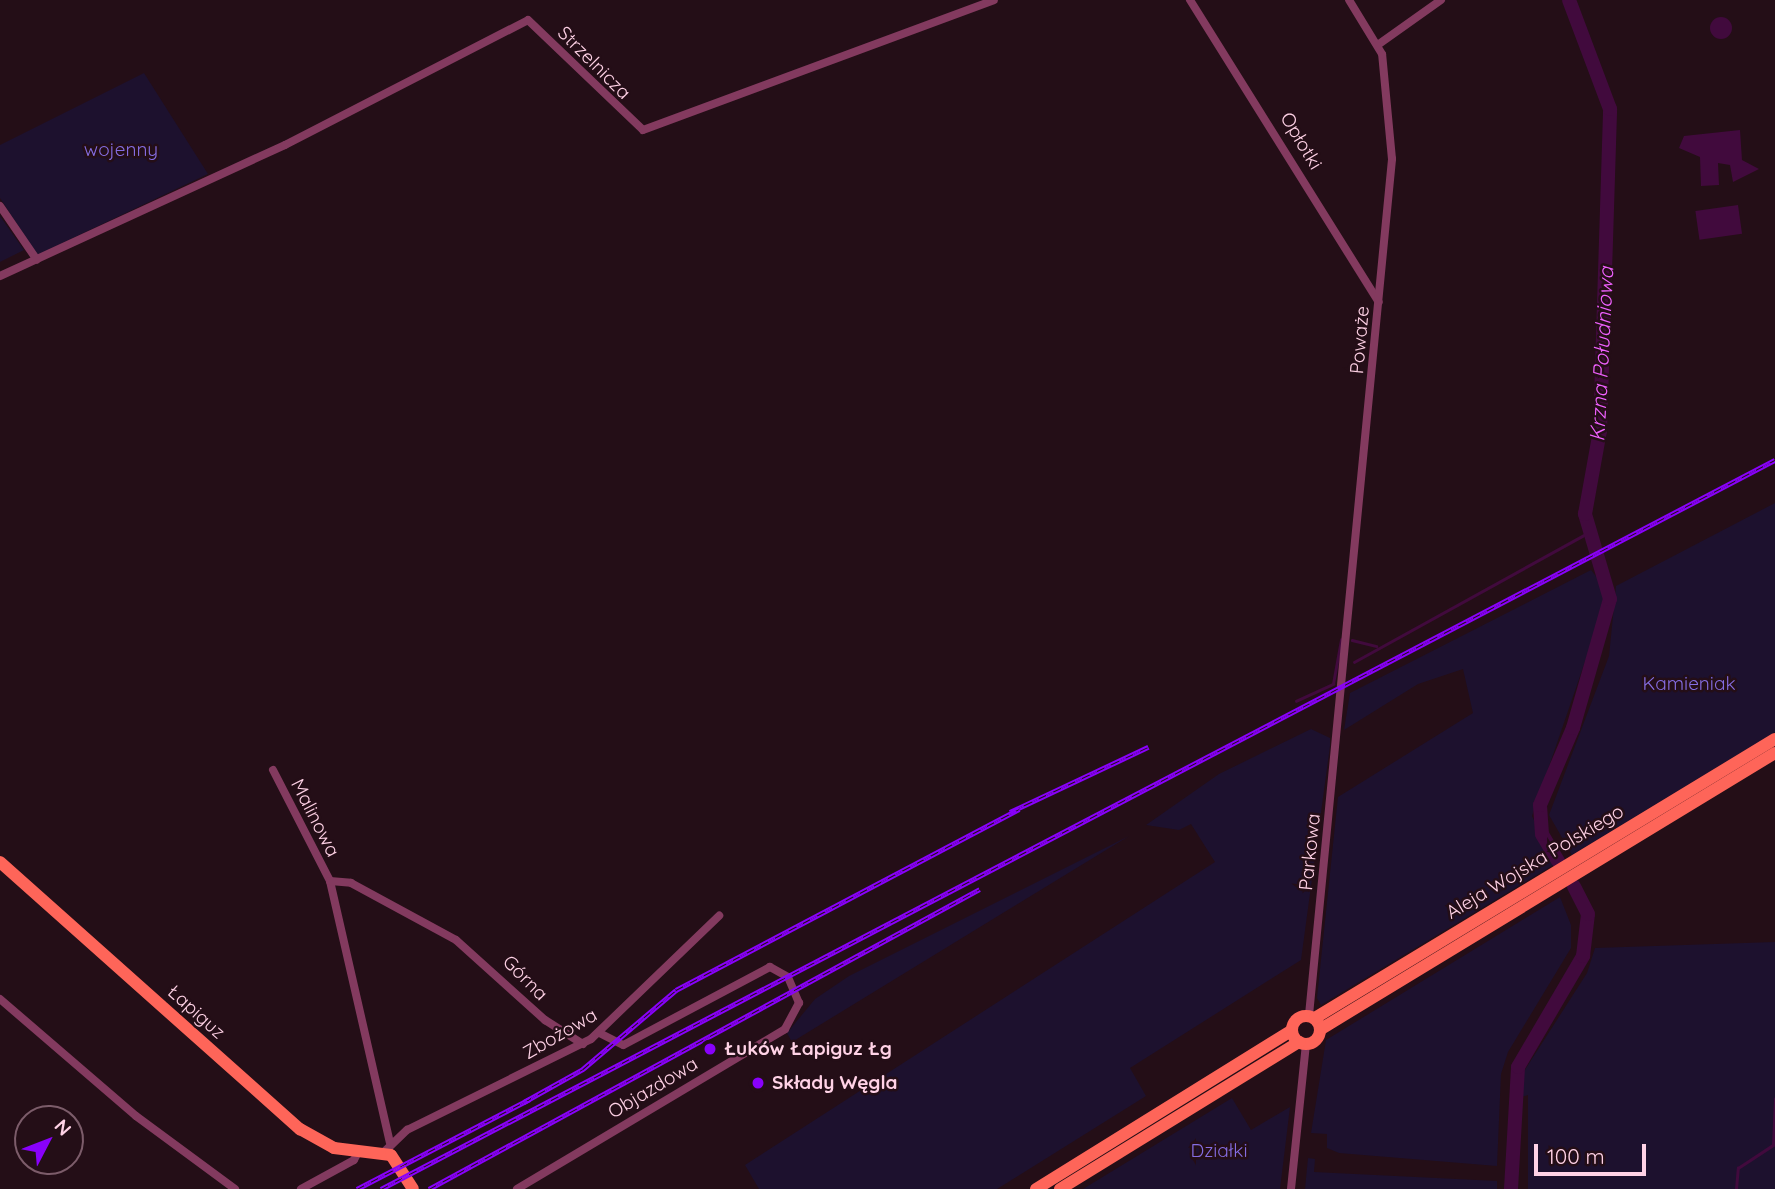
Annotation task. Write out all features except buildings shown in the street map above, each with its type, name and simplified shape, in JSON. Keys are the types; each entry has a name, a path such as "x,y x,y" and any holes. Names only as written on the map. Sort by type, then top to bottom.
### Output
{"main road":[{"name":"Aleja Wojska Polskiego","path":"1315,1021 1775,739"},
{"name":"Aleja Wojska Polskiego","path":"1315,1021 1775,753"},
{"name":"Łapiguz","path":"0,862 300,1129 327,1145 359,1150 387,1147"},
{"path":"1036,1189 1292,1030 1298,1018 1315,1021 1302,1043 1060,1189"},
{"path":"1292,1030 1302,1043"},
{"path":"387,1147 413,1189"}],"street":[{"name":"Strzelnicza","path":"0,276 316,129 528,20 643,130 994,0"},
{"name":"Opłotki","path":"1191,0 1379,302"},
{"name":"Poważe","path":"1343,692 1392,159 1379,44 1349,0"},
{"path":"1379,44 1441,0"},
{"path":"0,206 37,260"},
{"name":"Parkowa","path":"1315,1021 1343,692"},
{"name":"Malinowa","path":"273,770 330,881 387,1147"},
{"name":"Górna","path":"330,881 351,883 444,933 583,1044"},
{"name":"Zbożowa","path":"387,1147 583,1044 599,1033 719,916"},
{"name":"Objazdowa","path":"517,1189 785,1029 799,1003 784,972 770,967 623,1045 599,1033"},
{"path":"0,999 136,1116 235,1189"},
{"path":"1291,1189 1302,1043"},
{"path":"301,1189 347,1164 359,1150"}],"green space":[{"name":"wojenny","path":"144,73 208,174 37,255 0,198 0,145"},
{"path":"0,216 24,250 0,262"},
{"name":"Kamieniak","path":"1775,503 1775,732 1572,855 1549,815 1609,656 1616,586"},
{"path":"1591,570 1606,589 1602,612 1532,816 1555,864 1321,1005 1317,998 1338,797 1473,713 1463,669 1418,684 1344,730 1350,693"},
{"path":"1311,729 1330,738 1330,746 1301,960 1130,1068 1146,1096 997,1189 759,1189 745,1165 1215,862 1191,824 1179,830 1146,825 1219,774"},
{"path":"1129,836 792,1042 787,1033 815,999 849,976"},
{"path":"1560,897 1571,925 1571,948 1508,1052 1501,1074 1497,1166 1339,1153 1327,1148 1327,1134 1311,1133 1326,1040"},
{"path":"1775,942 1775,1189 1528,1189 1528,1095 1518,1098 1521,1076 1587,973 1595,948"},
{"name":"Działki","path":"1232,1098 1251,1130 1290,1107 1280,1189 1083,1189"},
{"path":"1308,1158 1315,1159 1314,1172 1497,1181 1497,1189 1305,1189"}],"shaded area":[{"path":"1721,17 1729,20 1732,28 1729,36 1721,39 1713,36 1710,28 1713,20"},
{"path":"1740,130 1742,160 1759,169 1733,182 1730,165 1718,163 1719,185 1701,186 1700,157 1679,148 1684,136"},
{"path":"1738,205 1742,234 1699,240 1695,211"}],"waterway":[{"name":"Krzna Południowa","path":"1558,861 1542,834 1540,805 1573,728 1610,599 1585,514 1600,431 1610,109 1569,0"},
{"path":"1354,662 1586,534"},
{"path":"1296,701 1333,684 1341,640"},
{"path":"1352,640 1376,646"},
{"name":"Krzna Południowa","path":"1511,1189 1518,1067 1583,956 1588,914 1574,886"},
{"path":"1736,1189 1738,1168 1773,1145 1775,1099"}],"railway":[{"path":"381,1189 1775,460"},
{"path":"1010,812 1148,747"},
{"path":"524,1102 583,1069 676,990 1019,809"},
{"path":"429,1189 980,889"},
{"path":"357,1189 530,1099"}],"place":[{"name":"Łuków Łapiguz Łg","path":"710,1049"},
{"name":"Składy Węgla","path":"758,1083"}]}
